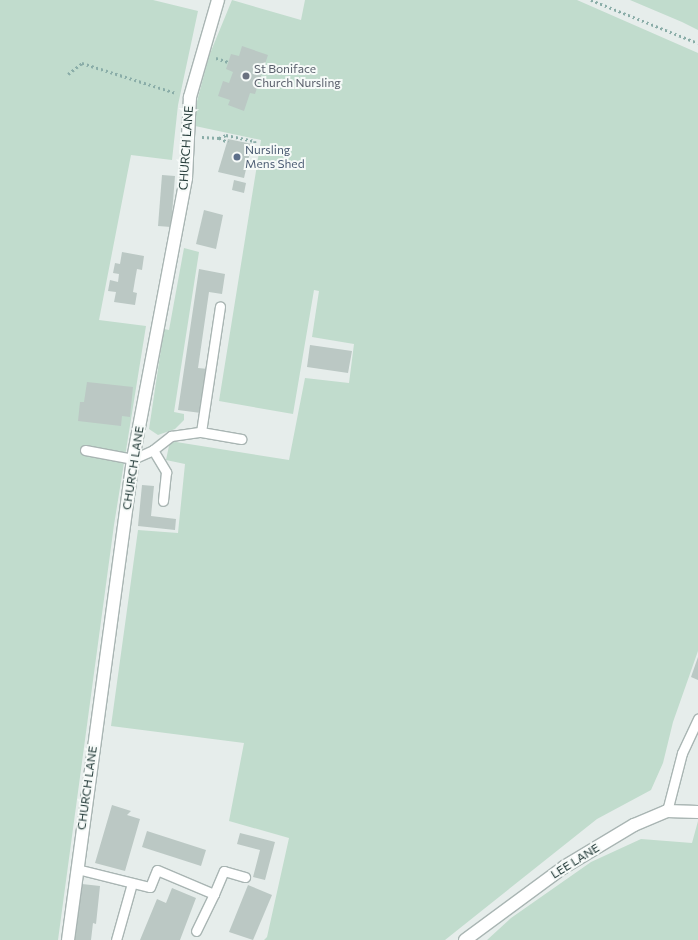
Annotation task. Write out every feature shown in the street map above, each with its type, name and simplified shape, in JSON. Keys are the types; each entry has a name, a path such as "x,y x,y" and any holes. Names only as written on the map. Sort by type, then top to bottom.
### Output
{"street":[{"name":"CHURCH LANE","path":"68,940 133,459 186,178 186,134 190,97 218,0"},
{"name":"LEE LANE","path":"466,940 564,867 634,825 667,811 698,812"}],"lane":[{"path":"201,432 220,306"},
{"path":"85,450 133,459 153,450 171,436 201,432 242,439"},
{"path":"153,450 166,472 163,501"},
{"path":"667,811 682,753 698,719"},
{"path":"77,869 150,887 157,870 214,894"},
{"path":"196,931 224,871 245,877"},
{"path":"116,940 132,883"}],"path":[{"path":"591,0 698,43"},
{"path":"68,74 82,63 190,97"},
{"path":"186,134 219,138 228,142"},
{"path":"219,138 226,135 255,141 256,154"}],"green space":[{"path":"0,0 153,0 198,11 178,105 172,160 131,155 99,320 146,326 114,525 58,940 0,940"},
{"path":"232,0 301,20 305,0 577,0 698,53 698,651 673,722 663,763 651,790 597,819 445,940 264,940 267,937 289,838 229,821 244,743 111,726 138,530 178,533 185,464 166,460 170,441 289,460 305,378 349,383 354,344 312,337 319,291 314,290 293,414 219,401 261,140 195,126 196,105 209,56"},
{"path":"630,0 698,0 698,30 682,22"},
{"path":"184,248 199,252 174,412 184,414 184,420 175,429 158,435 149,429 164,329 169,330"},
{"path":"698,821 698,940 487,940 511,918 591,862 641,839 692,843"}],"building":[{"name":"St Boniface Church Nursling","path":"242,46 268,55 255,94 250,93 244,111 228,105 230,100 218,96 223,81 229,83 233,72 226,69 231,54 239,56"},
{"name":"Nursling Mens Shed","path":"228,139 252,144 244,178 218,172"},
{"path":"162,175 175,176 171,227 158,226"},
{"path":"234,180 246,183 244,193 232,190"},
{"path":"204,210 223,215 216,249 196,244"},
{"path":"122,252 144,256 142,270 137,269 133,292 137,293 135,305 114,302 116,292 108,291 110,280 118,282 119,274 113,273 115,263 120,264"},
{"path":"199,269 225,274 222,294 209,292 198,368 208,369 201,413 178,410"},
{"path":"310,345 352,351 348,373 307,367"},
{"path":"87,382 133,387 130,417 122,416 121,426 78,421 80,402 84,402"},
{"path":"142,485 154,486 151,516 176,519 175,530 138,526"},
{"path":"698,657 698,680 691,677"},
{"path":"112,805 131,811 127,815 140,819 125,871 95,863"},
{"path":"147,831 206,850 201,866 142,847"},
{"path":"240,833 275,842 265,880 253,877 260,850 237,844"},
{"path":"82,884 100,886 96,924 93,923 91,940 75,940"},
{"path":"248,885 272,895 253,940 229,932"},
{"path":"172,888 196,898 180,940 140,940 157,899 166,903"}],"place":[{"name":"St Boniface Church Nursling","path":"246,76"},
{"name":"Nursling Mens Shed","path":"237,157"}]}
